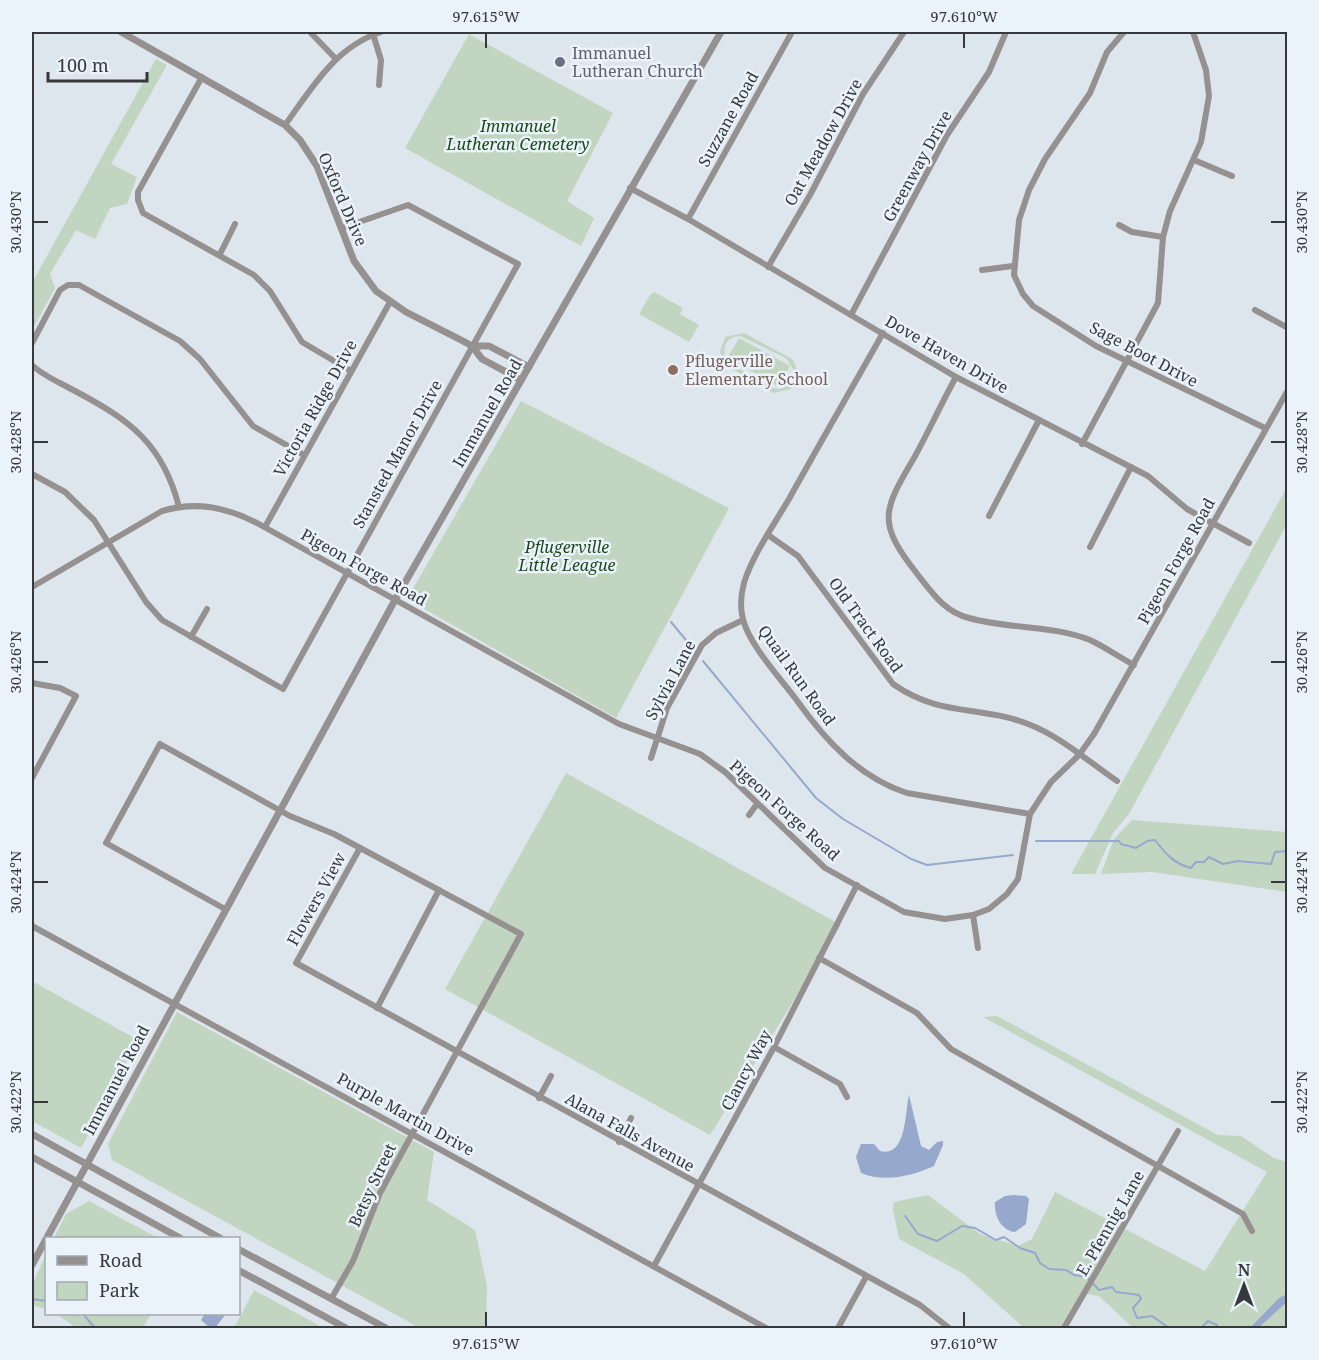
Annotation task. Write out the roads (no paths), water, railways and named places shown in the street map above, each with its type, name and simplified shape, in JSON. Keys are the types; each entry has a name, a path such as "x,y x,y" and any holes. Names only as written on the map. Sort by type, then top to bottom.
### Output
{"street":[{"name":"Oxford Drive","path":"121,32 285,125 300,140 317,166 360,271 390,302 472,345"},
{"path":"310,32 335,58"},
{"path":"285,125 335,58 373,34 381,32"},
{"name":"Immanuel Road","path":"47,1237 395,600 721,32"},
{"name":"Suzzane Road","path":"688,219 792,32"},
{"name":"Oat Meadow Drive","path":"768,267 810,195 863,94 904,32"},
{"name":"Greenway Drive","path":"852,315 947,135 989,72 1006,32"},
{"name":"Sage Boot Drive","path":"1124,32 1107,52 1090,93 1045,159 1029,190 1019,220 1013,266 1023,294 1033,306 1096,346 1200,399 1265,428"},
{"path":"1082,444 1129,361 1158,303 1163,237 1170,211 1194,160 1203,133 1209,96 1206,70 1193,32"},
{"path":"373,34 381,60 379,85"},
{"path":"202,77 138,192 138,200 143,213 220,254 262,282 302,342 351,371"},
{"path":"1194,160 1232,176"},
{"name":"Dove Haven Drive","path":"630,188 688,219 956,377 1082,444 1131,467 1163,486 1187,509 1249,543"},
{"name":"Stansted Manor Drive","path":"32,474 65,492 82,506 108,541 146,602 162,620 283,689 518,264 408,205 342,228"},
{"path":"220,254 235,224"},
{"path":"1119,225 1132,232 1163,237"},
{"path":"982,270 1013,266"},
{"path":"32,343 60,290 68,285 79,285 180,341 200,359 254,426 304,455"},
{"name":"Victoria Ridge Drive","path":"265,527 390,302"},
{"path":"1255,310 1287,328"},
{"name":"Quail Run Road","path":"883,333 768,535 744,582 741,603 743,620 756,644 816,727 837,750 869,775 888,787 907,793 1030,814"},
{"path":"472,345 489,346 529,367"},
{"path":"472,345 482,359 521,380"},
{"path":"32,365 118,414 135,429 164,464 179,507"},
{"path":"956,377 890,500 890,531 896,548 939,602 952,612 969,618 1069,634 1090,641 1134,665"},
{"name":"Pigeon Forge Road","path":"32,587 147,518 179,507 202,505 225,509 265,527 619,724 700,754 725,772 825,868 904,912 945,919 973,915 989,909 1007,894 1018,879 1030,814 1051,782 1079,755 1134,665 1287,390"},
{"path":"990,516 1039,420"},
{"path":"1090,547 1131,467"},
{"name":"Old Tract Road","path":"768,535 798,555 893,684 910,696 930,705 1006,717 1029,724 1117,781"},
{"path":"191,638 207,609"},
{"name":"Sylvia Lane","path":"651,758 667,708 702,645 716,633 743,620"},
{"path":"32,683 60,688 76,696 32,778"},
{"path":"225,909 106,843 160,744 279,810 360,848 439,890 377,1008"},
{"path":"749,814 757,804"},
{"name":"Flowers View","path":"297,963 360,848"},
{"name":"Clancy Way","path":"654,1266 774,1047 857,885"},
{"name":"Betsy Street","path":"331,1299 353,1261 380,1193 521,934 439,890"},
{"path":"973,915 978,948"},
{"name":"Purple Martin Drive","path":"32,926 766,1329"},
{"path":"819,958 917,1013 951,1049 1243,1214 1252,1231"},
{"name":"Alana Falls Avenue","path":"297,963 619,1142 920,1305 949,1329"},
{"path":"774,1047 840,1084 847,1097"},
{"path":"539,1098 551,1076"},
{"path":"619,1142 631,1118"},
{"name":"E. Pfennig Lane","path":"1064,1329 1178,1131"},
{"path":"32,1134 216,1237"},
{"path":"32,1157 176,1237"},
{"name":"Immanuel Road","path":"32,1265 45,1240"},
{"path":"240,1250 386,1329"},
{"path":"240,1271 346,1329"},
{"path":"838,1329 867,1277"}],"water":[{"path":"909,1095 921,1146 929,1150 937,1142 943,1141 934,1166 916,1173 889,1178 861,1173 856,1157 861,1144 874,1144 880,1151 889,1151 900,1141"},
{"path":"1005,1196 1026,1196 1029,1199 1026,1224 1015,1232 1002,1225 995,1207 995,1202"},
{"path":"1287,1294 1287,1302 1258,1328 1250,1328 1279,1298"},
{"path":"204,1315 225,1315 215,1328 210,1328 201,1320"}],"waterway":[{"path":"671,622 691,646"},
{"path":"703,661 816,798 843,819 911,859 927,865 1013,855"},
{"path":"1036,841 1119,841 1121,844 1136,848 1147,841 1155,840 1166,854 1191,868 1196,862 1204,862 1209,857 1223,864 1238,861 1271,864 1275,852 1288,851"},
{"path":"905,1216 918,1234 937,1241 962,1226 975,1228 996,1240 1004,1237 1020,1248 1035,1253 1040,1263 1049,1269 1066,1270 1074,1275 1087,1277 1099,1290 1112,1287 1116,1292 1139,1295 1141,1299 1133,1308 1137,1318 1152,1316 1169,1328"},
{"path":"32,1299 45,1301"},
{"path":"84,1315 95,1328"},
{"path":"1201,1328 1208,1321 1217,1325 1217,1328"}],"place":[{"name":"Immanuel Lutheran Church","path":"560,62"},
{"name":"Pflugerville Elementary School","path":"673,370"}],"park label":[{"name":"Immanuel Lutheran Cemetery","path":"518,135"},
{"name":"Pflugerville Little League","path":"567,556"}]}
